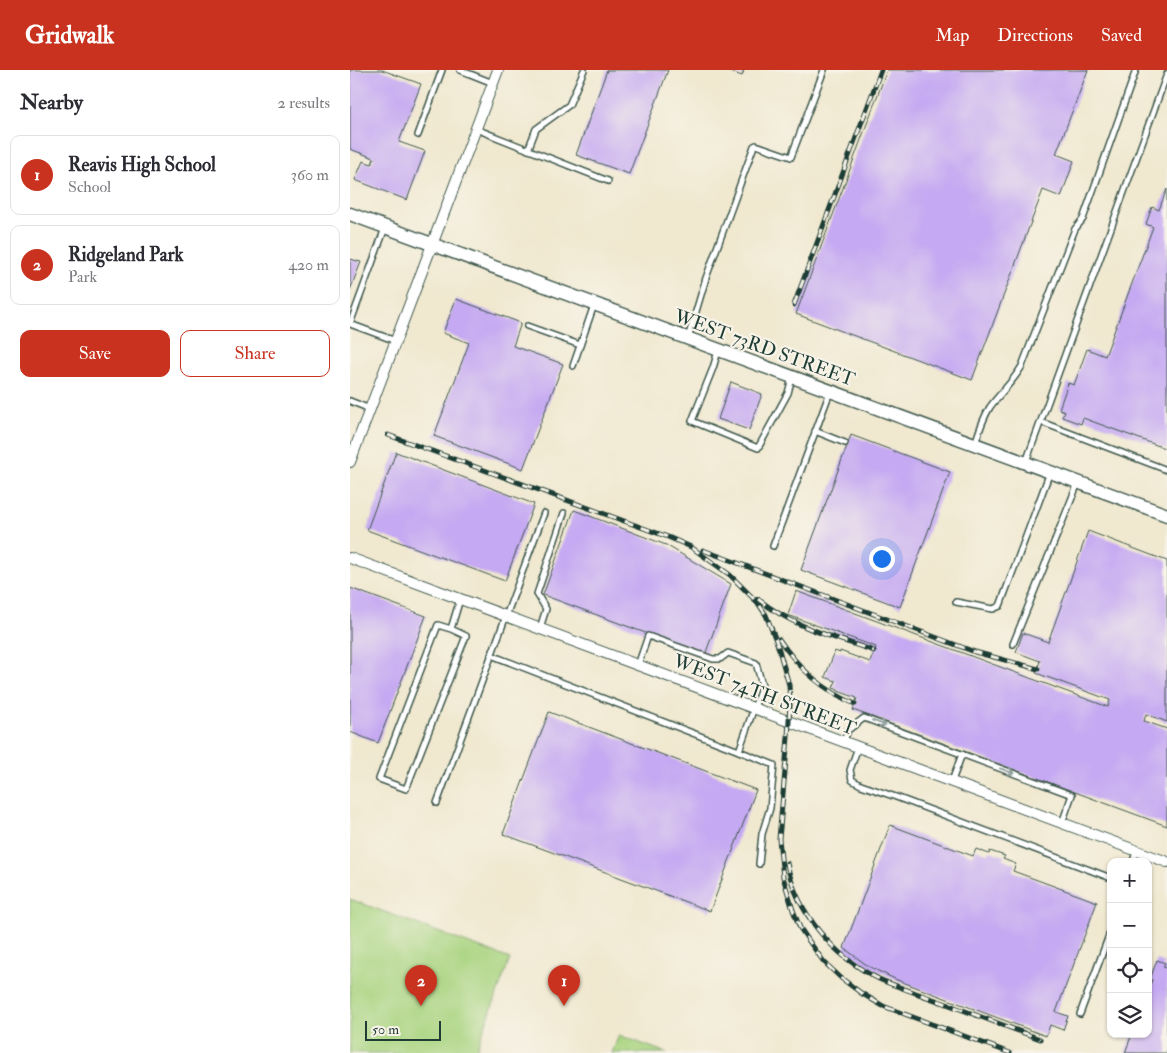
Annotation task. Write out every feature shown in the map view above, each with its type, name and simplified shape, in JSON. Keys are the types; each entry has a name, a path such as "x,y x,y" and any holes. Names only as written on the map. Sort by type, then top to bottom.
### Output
{"street":[{"path":"350,462 498,70"},
{"name":"WEST 73RD STREET","path":"350,214 1167,515"},
{"name":"WEST 74TH STREET","path":"350,558 1167,862"}],"lane":[{"path":"418,135 442,70"},
{"path":"460,70 493,83"},
{"path":"528,150 536,129 569,105 584,70"},
{"path":"688,339 706,278 754,146 756,145 791,157 824,70"},
{"path":"975,444 990,407 1013,380 1022,366 1075,229 1082,219 1136,70"},
{"path":"1026,463 1167,74"},
{"path":"476,129 608,181"},
{"path":"385,228 350,324 396,341"},
{"path":"573,366 594,305"},
{"path":"527,326 580,345"},
{"path":"718,350 692,421 758,448 788,392 793,377"},
{"path":"773,546 830,391"},
{"path":"350,401 370,409"},
{"path":"1041,422 1167,470"},
{"path":"815,431 844,442"},
{"path":"956,602 993,609 1000,606 1050,472"},
{"path":"1013,644 1078,482"},
{"path":"437,802 544,513"},
{"path":"540,629 546,608 537,594 564,513"},
{"path":"451,630 460,599"},
{"path":"438,625 451,630 466,636 406,789 379,778 438,625"},
{"path":"638,665 648,636 713,659 720,659 728,653 756,663 762,684 738,751"},
{"path":"491,655 774,765 770,808 762,834 759,864"},
{"path":"844,742 848,730 864,718 1072,794 1062,823"},
{"path":"858,747 850,770 852,780 861,785 1107,876"},
{"path":"951,782 962,754"},
{"path":"1134,858 1136,851"},
{"path":"1080,1014 1107,941"}],"green space":[{"path":"350,899 510,959 475,1053 350,1053"},
{"path":"619,1035 667,1053 612,1053"}],"building":[{"path":"350,70 382,70 421,84 399,142 425,151 407,200 355,180 363,161 372,164 374,158 350,149"},
{"path":"607,70 668,70 629,174 576,155"},
{"path":"725,70 744,70 742,76"},
{"path":"887,70 1088,70 1056,154 1074,161 1061,197 1043,190 972,380 796,314"},
{"path":"1167,189 1167,449 1083,418 1081,424 1062,417 1065,411 1059,409 1068,383 1074,385 1087,349 1105,356 1153,227 1146,224 1152,207 1159,210"},
{"path":"350,259 361,262 350,290"},
{"path":"456,299 521,323 513,346 563,364 523,469 434,436 469,343 443,333"},
{"path":"731,382 762,394 749,430 718,419"},
{"path":"851,435 950,472 900,607 801,570"},
{"path":"396,452 534,504 505,581 367,530"},
{"path":"574,510 666,545 731,584 705,655 543,595"},
{"path":"1088,531 1167,561 1167,722 1146,714 1144,721 1167,729 1167,826 853,710 857,698 833,688 836,681 825,677 835,651 870,662 876,647 788,615 796,591 1108,707 1110,700 1036,673 1040,661 1016,652 1023,633 1048,642"},
{"path":"350,588 426,616 378,743 350,732"},
{"path":"549,712 756,790 710,911 503,834"},
{"path":"890,825 973,856 976,849 989,854 990,851 1005,856 1003,859 1016,864 1013,871 1097,902 1056,1012 1068,1016 1063,1030 1050,1025 1046,1036 897,980 868,966 844,948"},
{"path":"1157,960 1165,963 1163,967 1167,968 1167,1053 1125,1053 1131,1038 1152,1038 1152,974"}],"railway":[{"path":"794,305 881,70"},
{"path":"388,435 668,537 691,547 730,575 758,603 766,615 777,643 789,685 788,737 779,839 783,877 800,928 824,962 861,993 883,1006 1010,1053"},
{"path":"703,550 975,652 1038,669"},
{"path":"758,599 800,624 828,636 874,651"},
{"path":"779,639 786,650 812,677 832,692 855,704"},
{"path":"787,863 799,899 808,916 832,946 862,970 879,979 1040,1039"}],"place":[{"name":"Ridgeland Park","path":"421,1006"},
{"name":"Reavis High School","path":"564,1006"}]}
